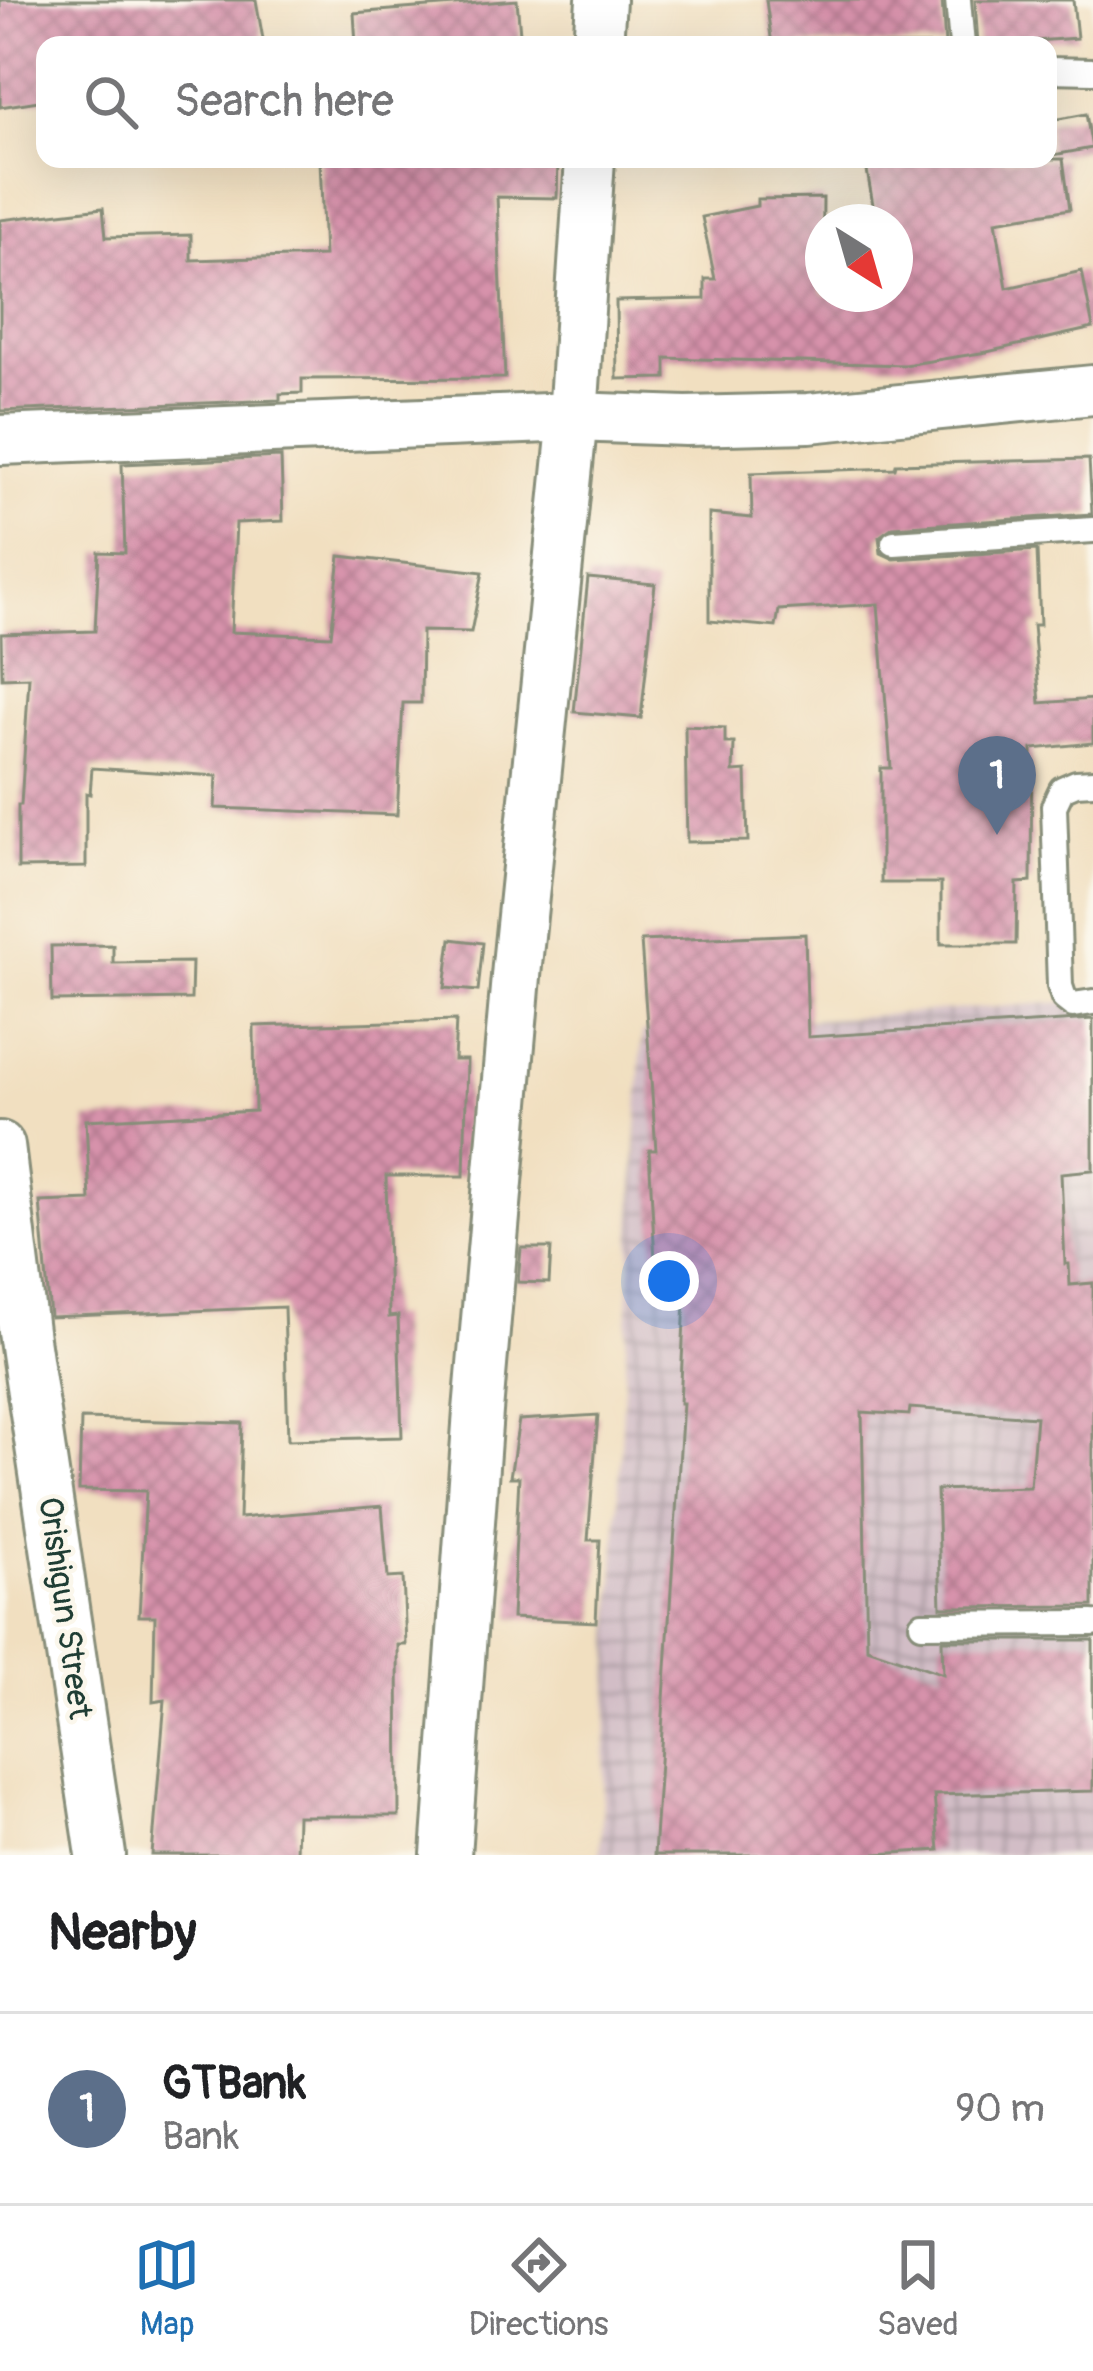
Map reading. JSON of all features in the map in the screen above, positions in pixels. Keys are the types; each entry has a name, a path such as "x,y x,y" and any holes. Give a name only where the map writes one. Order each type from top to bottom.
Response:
{"street":[{"path":"599,36 601,0"},
{"path":"446,1855 478,1411 514,988 573,417 589,168"},
{"path":"0,440 573,417 808,418 1093,390"},
{"name":"Orishigun Street","path":"0,1147 101,1855"}],"lane":[{"path":"958,0 961,36"},
{"path":"1057,70 1093,71"},
{"path":"895,543 1093,530"},
{"path":"1093,782 1062,789 1054,806 1060,986 1064,998 1073,1004 1093,1002"},
{"path":"922,1624 1093,1623"}],"shaded area":[{"path":"1093,1000 1093,1855 600,1855 642,1032"}],"building":[{"path":"0,0 256,0 262,36 36,36 36,101 0,107"},
{"path":"517,0 520,36 355,36 354,13"},
{"path":"766,0 942,0 944,36 771,36"},
{"path":"975,0 1073,0 1077,38 977,36"},
{"path":"1086,114 1092,148 1057,154 1057,119"},
{"path":"1057,159 1063,159 1070,209 996,221 1007,288 1082,271 1093,328 905,365 666,358 666,378 617,379 616,301 705,299 705,279 715,279 702,217 757,206 757,199 823,198 823,204 805,204 805,312 913,312 913,204 873,204 867,168 1057,168"},
{"path":"320,168 558,168 557,198 497,197 505,378 302,379 302,393 280,394 280,400 0,411 0,220 103,208 106,237 191,235 191,260 324,256"},
{"path":"281,457 283,521 236,523 231,632 331,636 340,556 483,572 471,632 422,631 421,703 403,703 397,815 215,808 217,776 92,768 90,794 86,793 86,867 18,868 18,805 29,677 2,678 1,634 95,631 99,552 125,553 122,464"},
{"path":"1089,459 1092,514 893,527 879,537 881,553 894,559 1037,550 1040,625 1033,625 1040,703 1093,699 1093,743 1032,749 1031,882 1017,883 1016,944 941,944 941,883 881,883 881,768 891,768 878,604 779,610 776,627 709,621 709,514 752,518 751,473"},
{"path":"588,578 655,584 641,718 574,712"},
{"path":"685,726 725,728 725,743 734,743 733,772 746,771 748,841 687,842"},
{"path":"805,934 808,1037 1093,1019 1093,1170 1061,1173 1070,1285 1093,1283 1093,1606 941,1607 937,1490 1030,1487 1036,1417 910,1408 909,1415 862,1412 867,1648 943,1674 942,1640 1093,1640 1093,1791 934,1795 939,1850 861,1855 654,1855 683,1403 687,1258 655,1260 649,1150 656,1150 641,941"},
{"path":"451,939 483,943 478,991 445,988"},
{"path":"113,945 113,963 192,962 191,999 52,1001 51,946"},
{"path":"456,1020 454,1060 467,1060 464,1176 386,1176 389,1317 398,1316 402,1437 288,1440 284,1307 50,1317 40,1202 90,1200 86,1120 255,1111 254,1026"},
{"path":"521,1248 551,1248 549,1283 518,1282"},
{"path":"598,1415 588,1540 600,1540 596,1622 512,1618 519,1477 510,1477 519,1420"},
{"path":"81,1419 242,1423 239,1518 382,1506 388,1578 403,1577 406,1645 398,1645 399,1816 297,1816 296,1855 152,1855 165,1700 153,1702 155,1616 139,1616 146,1491 79,1490"}],"place":[{"name":"GTBank","path":"997,835"}]}
